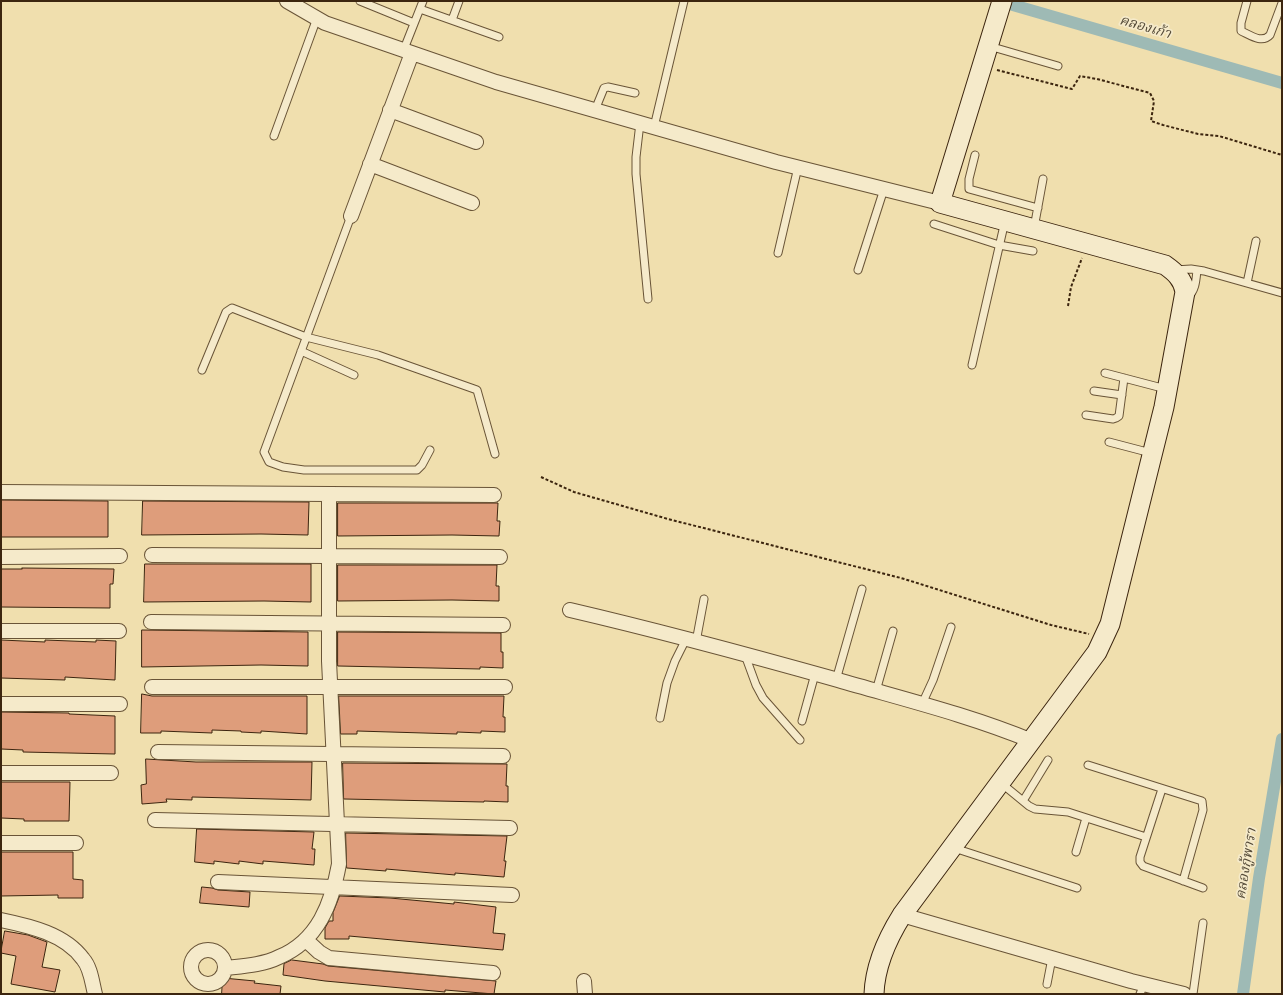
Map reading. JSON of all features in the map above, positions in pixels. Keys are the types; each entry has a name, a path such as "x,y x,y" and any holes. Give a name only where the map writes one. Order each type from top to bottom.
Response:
{"street":[{"path":"289,1 325,23 496,82 798,167 940,202 1165,265 1172,270 1184,284 1185,292 1168,390 1110,624 1097,652 902,915 890,934 881,954 874,983 874,994"},
{"path":"940,202 1002,1"},
{"path":"351,216 390,110 408,51"},
{"path":"390,110 476,142"},
{"path":"370,164 472,203"},
{"path":"1,492 494,495"},
{"path":"225,968 279,958 306,940 313,932 327,908 334,887 339,864 330,687 329,494"},
{"path":"152,555 500,558"},
{"path":"1,556 120,556"},
{"path":"570,610 644,627 922,704 976,720 1032,741"},
{"path":"151,622 503,625"},
{"path":"1,631 119,631"},
{"path":"152,687 505,687"},
{"path":"1,704 120,704"},
{"path":"158,752 503,756"},
{"path":"1,773 111,773"},
{"path":"155,820 510,828"},
{"path":"1,843 76,843"},
{"path":"218,882 512,895"},
{"path":"902,915 1052,958 1142,989 1184,994"},
{"path":"1,920 21,924 50,934 69,945 84,959 95,994"},
{"path":"306,940 319,952 330,958 493,973"},
{"path":"206,949 217,952 222,956 225,968 224,974 210,989 199,982 191,974 190,963 196,954 206,949"}],"lane":[{"path":"360,1 414,23"},
{"path":"408,51 414,23 423,1"},
{"path":"452,20 459,1"},
{"path":"654,127 684,1"},
{"path":"1247,1 1240,23 1241,31 1261,39 1267,38 1270,35 1282,3"},
{"path":"420,9 499,37"},
{"path":"274,136 317,18"},
{"path":"991,38 1058,66"},
{"path":"595,110 604,88 608,87 635,93"},
{"path":"640,123 636,157 636,174 648,299"},
{"path":"975,154 969,179 969,189 1038,208"},
{"path":"778,253 798,167"},
{"path":"1034,229 1043,179"},
{"path":"858,270 884,189"},
{"path":"351,216 264,452 269,462 283,467 304,470 418,470 430,450"},
{"path":"972,365 1005,221"},
{"path":"934,224 999,245 1033,251"},
{"path":"1247,283 1256,241"},
{"path":"1172,270 1197,270 1282,293"},
{"path":"1183,301 1192,294 1197,270"},
{"path":"202,370 226,312 232,308 306,337 378,355 477,390 495,454"},
{"path":"301,351 354,376"},
{"path":"1105,373 1168,390"},
{"path":"1086,415 1113,419 1116,418 1118,416 1122,396 1124,378"},
{"path":"1094,391 1122,396"},
{"path":"1108,442 1153,454"},
{"path":"836,680 862,589"},
{"path":"660,718 668,678 691,641 704,599"},
{"path":"922,704 933,680 951,627"},
{"path":"876,691 894,631"},
{"path":"745,655 756,685 763,698 800,740"},
{"path":"802,721 815,674"},
{"path":"1023,801 1048,760"},
{"path":"1088,765 1202,801 1203,805 1184,881"},
{"path":"1000,783 1036,809 1058,810 1146,837"},
{"path":"1162,789 1146,837 1140,862 1144,866 1203,888"},
{"path":"1076,852 1086,818"},
{"path":"952,848 1077,888"},
{"path":"1193,994 1203,922"},
{"path":"1047,984 1052,958"}],"path":[{"path":"982,66 1072,89 1080,76 1150,93 1154,101 1151,121 1163,126 1198,134 1219,136 1282,155"},
{"path":"1068,306 1071,287 1087,244"},
{"path":"541,477 574,492 668,519 901,578 1051,625 1104,637"}],"building":[{"path":"1,500 108,501 108,537 1,537"},
{"path":"143,501 309,502 308,535 142,535"},
{"path":"338,503 498,503 497,521 500,521 499,536 338,536"},
{"path":"145,564 311,564 311,602 144,602"},
{"path":"338,565 497,565 496,586 499,586 499,601 338,601"},
{"path":"1,569 114,569 113,584 110,584 110,608 1,607"},
{"path":"142,630 308,632 308,666 261,665 142,667"},
{"path":"338,632 501,633 503,668 480,667 480,669 338,666"},
{"path":"1,640 45,642 45,640 96,642 96,640 116,641 115,680 65,677 65,680 1,678"},
{"path":"142,694 152,696 307,696 307,734 212,730 212,733 161,731 161,733 141,733"},
{"path":"339,696 504,696 503,717 505,717 505,732 457,732 457,734 357,731 357,734 341,734"},
{"path":"1,712 69,713 115,716 115,754 23,752 23,750 1,749"},
{"path":"146,759 196,762 312,762 311,800 192,797 192,800 166,799 167,802 142,804 141,785 146,784"},
{"path":"343,763 507,764 506,786 508,786 508,802 344,799"},
{"path":"1,782 70,782 69,821 24,821 24,819 1,818"},
{"path":"197,829 314,832 312,849 315,849 314,865 263,861 263,864 239,861 239,864 214,861 214,864 195,862"},
{"path":"346,833 507,836 504,877 455,873 455,875 386,869 386,871 347,868"},
{"path":"1,852 73,852 73,879 83,880 83,898 58,898 58,895 1,896"},
{"path":"202,887 218,890 250,892 249,907 200,903"},
{"path":"340,896 390,898 454,904 454,902 496,907 493,933 505,934 503,950 349,936 349,939 325,939 325,928 329,921 333,921 333,913"},
{"path":"5,931 28,935 47,942 42,967 60,970 55,992 11,984 16,956 1,953"},
{"path":"292,960 328,966 496,981 494,994 445,990 445,992 325,981 283,975 284,964"},
{"path":"223,978 255,981 254,983 281,986 280,994 222,994"}],"waterway":[{"name":"คลองเก้า","path":"999,1 1282,83"},
{"name":"คลองกู้พารา","path":"1243,994 1259,878 1282,739"}]}
